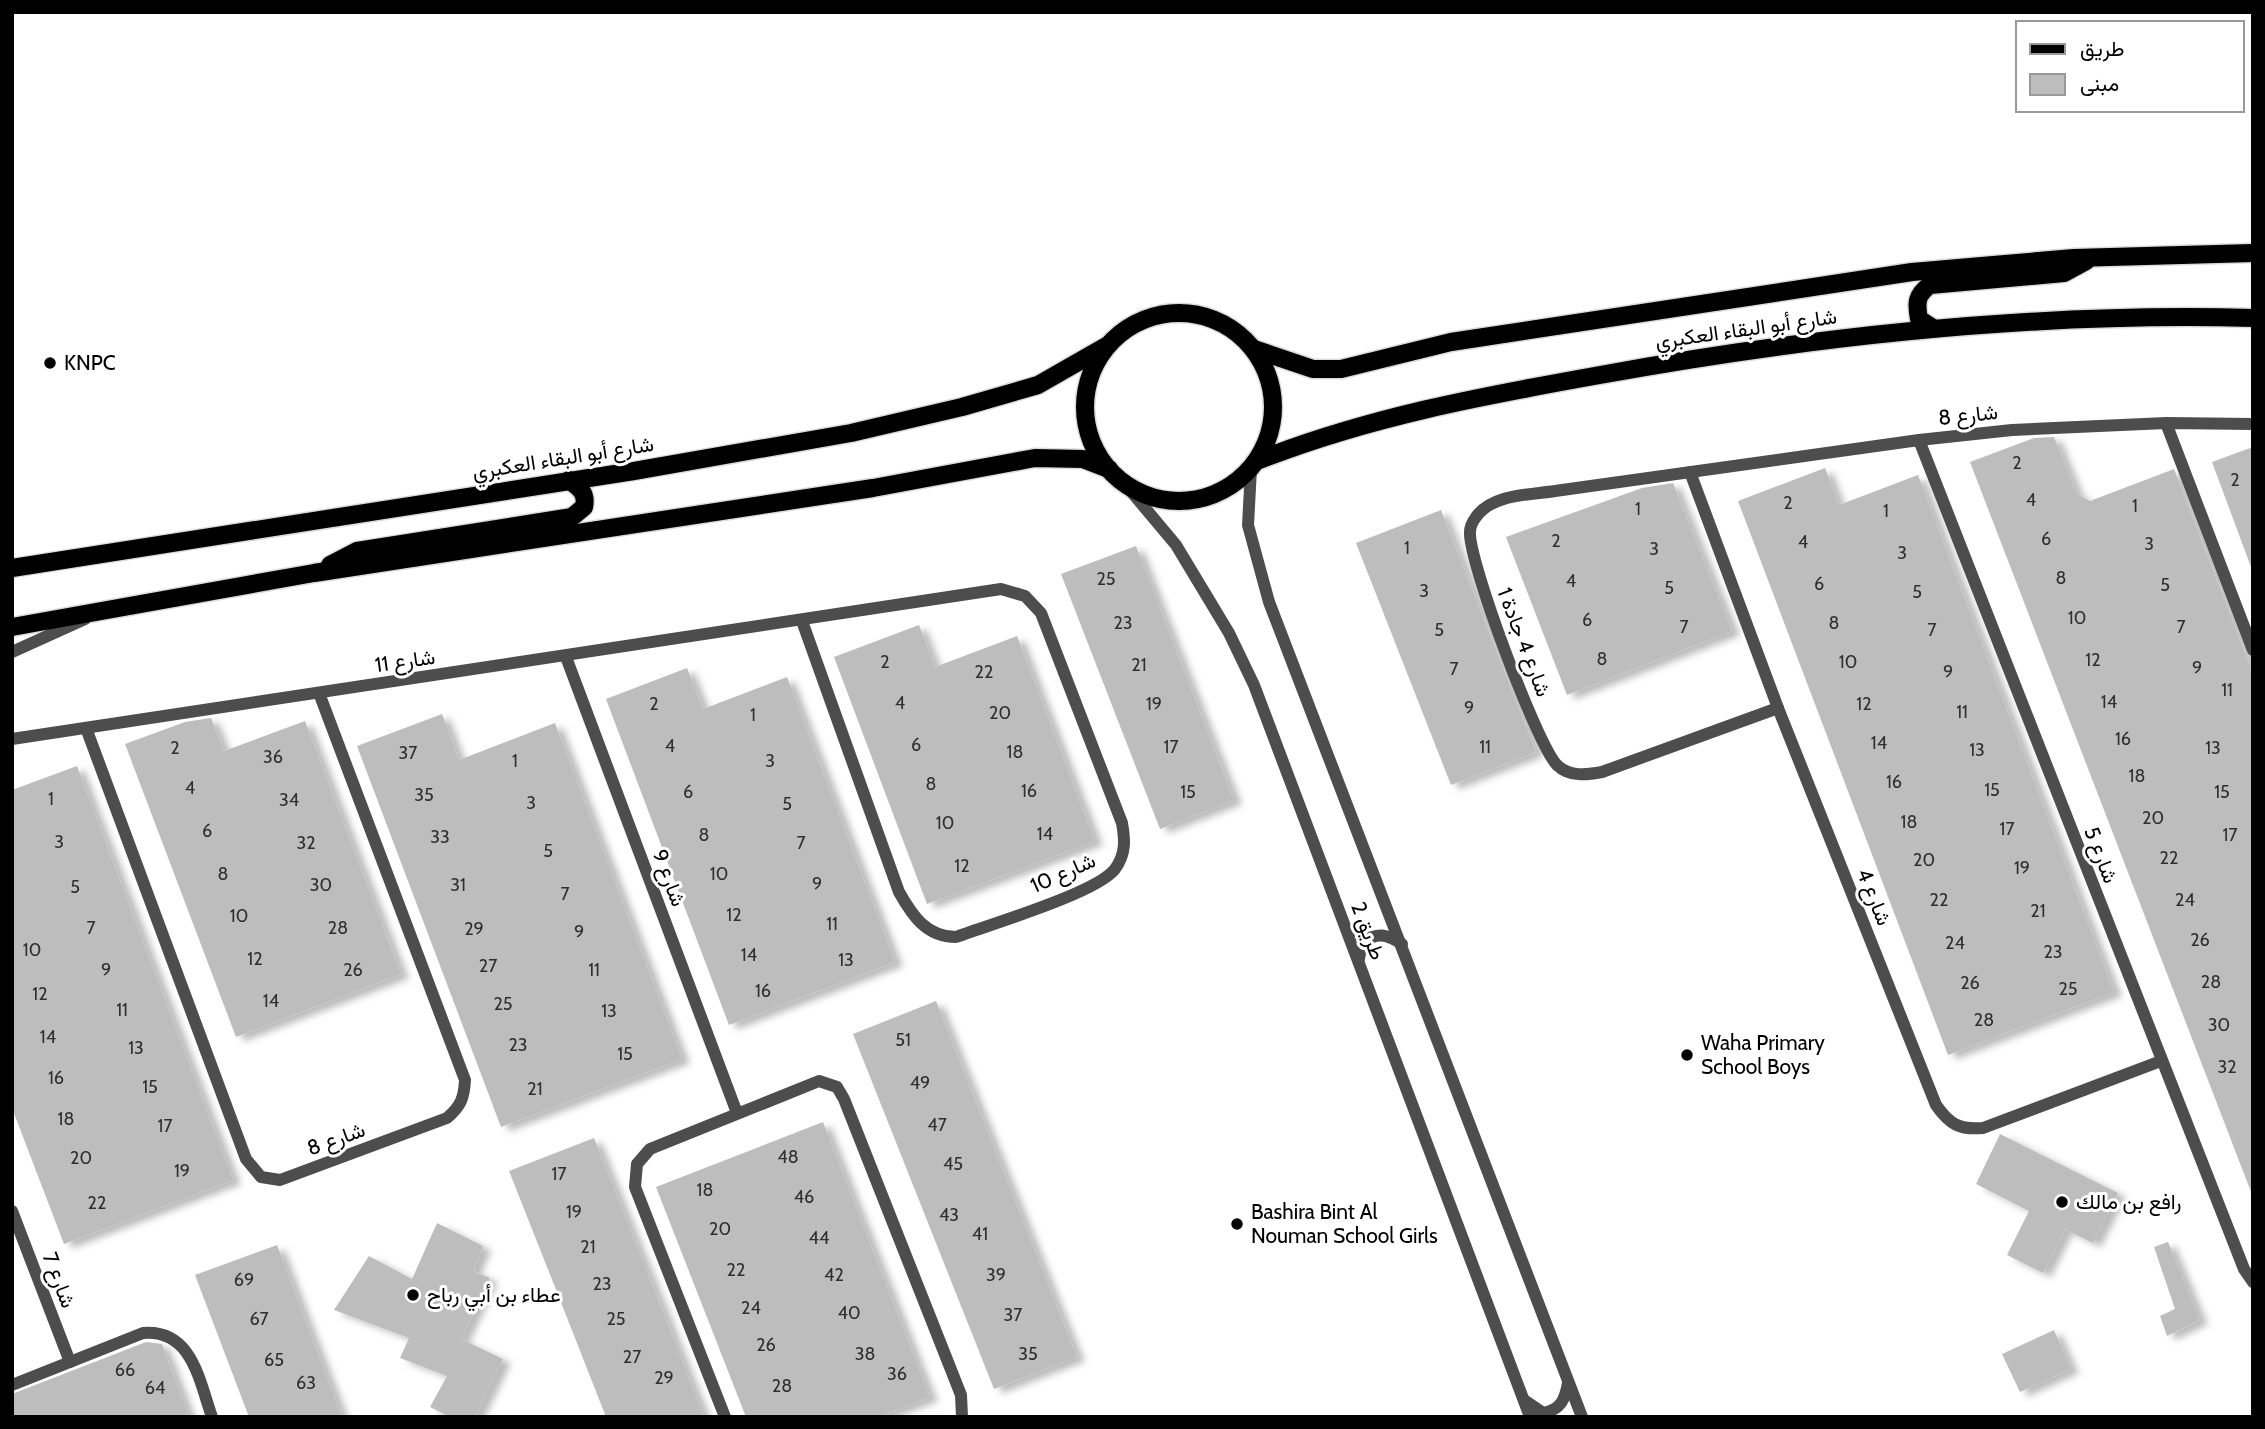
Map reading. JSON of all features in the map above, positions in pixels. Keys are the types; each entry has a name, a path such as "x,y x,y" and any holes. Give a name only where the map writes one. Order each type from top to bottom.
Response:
{"main road":[{"name":"شارع أبو البقاء العكبري","path":"1254,349 1313,369 1341,369 1451,342 1912,272 2092,257 2253,253"},
{"path":"1933,328 1919,319 1916,304 1921,292 1930,285 2064,273 2092,257"},
{"path":"1174,312 1199,314 1223,323 1254,349 1268,376 1274,405 1269,434 1254,465 1229,487 1203,498 1176,501 1148,496 1124,482 1109,469 1094,446 1086,421 1090,381 1108,345 1127,328 1149,317 1174,312"},
{"name":"شارع أبو البقاء العكبري","path":"1254,465 1341,430 1453,402 1683,360 1933,328 2078,319 2253,318"},
{"name":"شارع أبو البقاء العكبري","path":"12,568 569,480 851,432 962,407 1038,385 1108,345"},
{"path":"12,627 314,573 873,488 1035,458 1083,459 1109,469"},
{"path":"314,573 357,551 572,517 584,507 586,499 582,489 569,480"}],"street":[{"name":"شارع 8","path":"1690,472 1919,440 2012,430 2166,423 2253,424"},
{"path":"2166,423 2253,650"},
{"name":"شارع 5","path":"1919,440 2161,1061 2244,1269 2253,1282"},
{"name":"طريق 2","path":"1254,465 1248,525 1269,602 1583,1417"},
{"name":"شارع 4","path":"1690,472 1778,708 1936,1105 1946,1119 1966,1130 1983,1128 2161,1061"},
{"name":"شارع 4 جادة 1","path":"1690,472 1543,493 1497,501 1486,506 1476,516 1470,532 1482,590 1543,742 1562,770 1584,775 1602,772 1778,708"},
{"name":"طريق 2","path":"1124,482 1176,545 1234,643 1254,685 1530,1417"},
{"name":"شارع 10","path":"1002,589 1025,596 1041,613 1122,823 1125,846 1116,868 1094,885 956,937 936,934 923,926 899,892 802,621 1002,589"},
{"path":"12,652 103,612"},
{"name":"شارع 11","path":"12,739 802,621"},
{"name":"شارع 9","path":"566,657 737,1113"},
{"name":"شارع 8","path":"86,728 246,1159 261,1177 281,1180 447,1118 461,1105 464,1096 465,1080 319,693"},
{"path":"1359,961 1362,942 1370,937 1385,935 1403,944"},
{"path":"725,1417 635,1187 634,1174 641,1155 650,1149 819,1081 836,1087 844,1098 961,1395 962,1417"},
{"name":"شارع 7","path":"12,1211 70,1362"},
{"path":"12,1385 143,1333 167,1334 189,1355 212,1417"},
{"path":"1524,1400 1544,1413 1553,1412 1565,1399 1568,1383"}],"building":[{"path":"2054,437 2077,494 2090,501 2174,469 2253,674 2253,1197 1970,462 2034,438"},
{"path":"2253,447 2253,566 2251,567 2212,462"},
{"path":"1825,468 1839,505 1918,475 2114,992 1948,1055 1738,501"},
{"path":"1673,483 1732,631 1567,695 1506,537 1642,488"},
{"path":"1441,510 1536,752 1451,785 1356,543"},
{"path":"1136,546 1234,800 1160,829 1061,574"},
{"path":"919,625 935,667 1017,636 1095,841 927,904 834,657"},
{"path":"687,668 703,709 787,677 895,962 729,1025 606,699"},
{"path":"442,714 459,760 555,723 682,1059 501,1127 357,746"},
{"path":"211,718 224,751 305,721 401,974 236,1037 125,744 185,722"},
{"path":"77,766 233,1180 64,1244 12,1108 12,790"},
{"path":"936,1001 1077,1357 994,1389 853,1034"},
{"path":"823,1122 930,1397 878,1417 746,1417 656,1187"},
{"name":"رافع بن مالك","path":"2000,1134 2118,1193 2093,1243 2065,1229 2043,1273 2007,1255 2029,1211 1976,1184"},
{"path":"594,1138 704,1417 606,1417 509,1171"},
{"name":"عطاء بن أبي رباح","path":"437,1223 483,1246 473,1271 490,1278 461,1339 503,1359 475,1417 450,1417 430,1407 447,1376 400,1358 409,1338 334,1310 369,1256 412,1279"},
{"path":"2168,1242 2200,1320 2167,1336 2160,1316 2175,1309 2154,1247"},
{"path":"277,1245 342,1417 249,1417 195,1275"},
{"path":"2054,1330 2071,1369 2020,1392 2002,1354"},
{"path":"146,1342 162,1344 189,1417 12,1417 12,1394"}],"place":[{"name":"KNPC","path":"50,363"},
{"name":"Waha Primary School Boys","path":"1687,1055"},
{"name":"رافع بن مالك","path":"2062,1202"},
{"name":"Bashira Bint Al Nouman School Girls","path":"1237,1224"},
{"name":"عطاء بن أبي رباح","path":"413,1295"}]}
